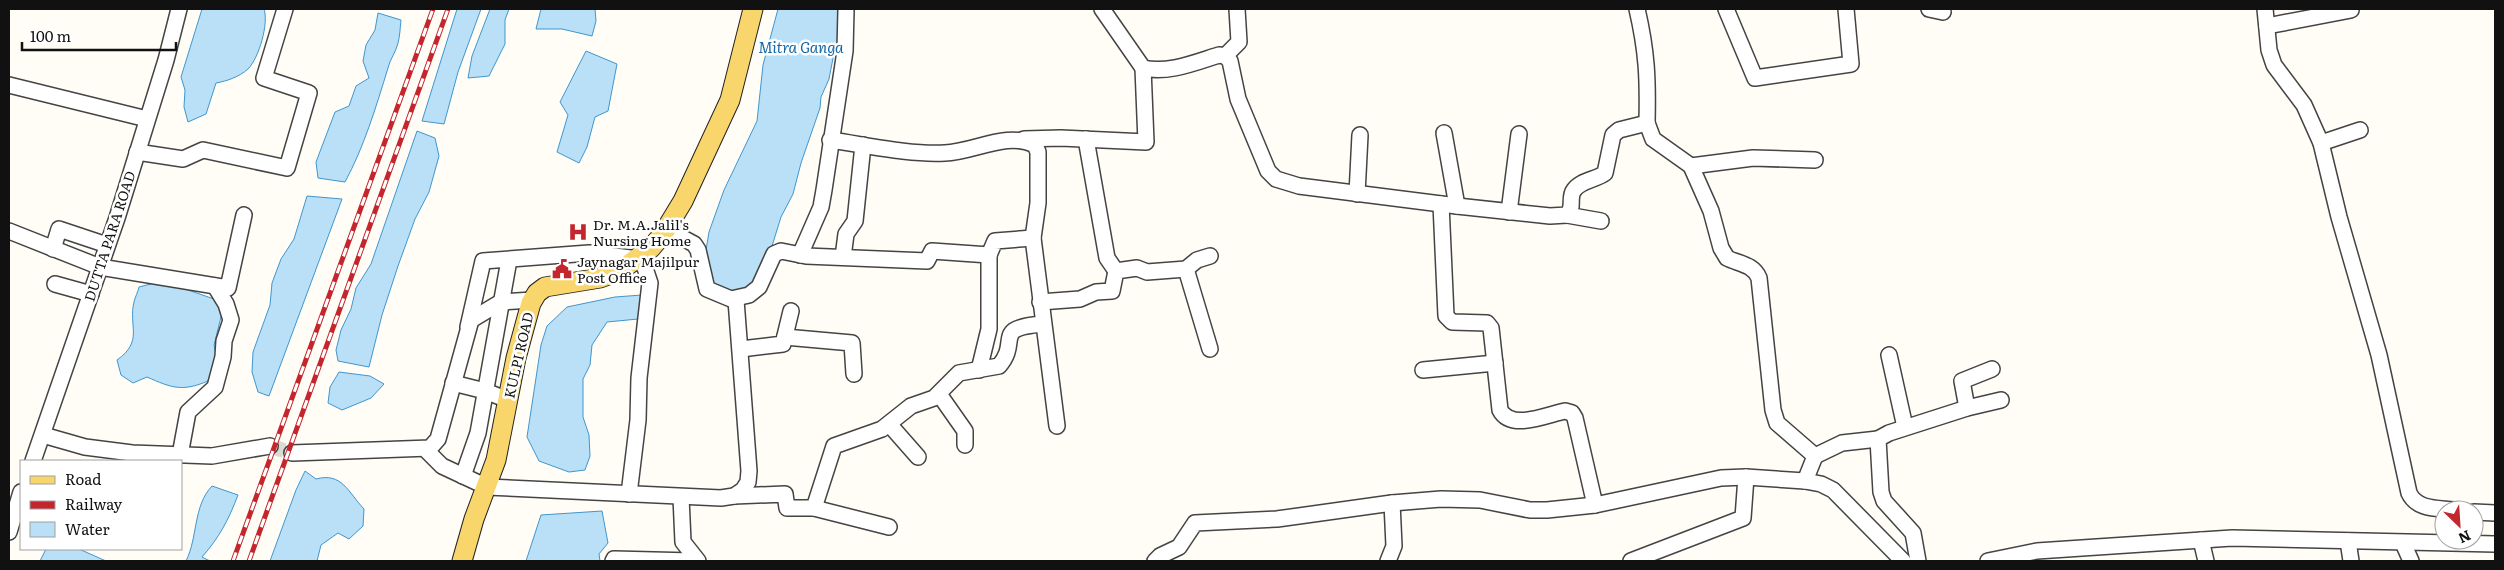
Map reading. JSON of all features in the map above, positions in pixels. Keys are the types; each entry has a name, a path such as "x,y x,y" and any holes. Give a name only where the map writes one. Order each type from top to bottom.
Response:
{"main road":[{"name":"KULPI ROAD","path":"462,561 474,519 496,460 526,317 536,293 545,287 600,278 621,270 651,248 666,229 683,201 730,100 753,9"}],"street":[{"name":"DUTTA PARA ROAD","path":"33,460 100,267 137,152 179,9"},
{"path":"137,152 183,159 203,150 288,168 309,93 264,78 285,9"},
{"path":"800,255 821,207 845,51 846,9"},
{"path":"830,140 945,153 1017,139 1086,139 1146,142 1144,68 1102,9"},
{"path":"1225,56 1239,42 1237,9"},
{"path":"1637,9 1645,41 1648,72 1647,123 1653,139 1691,166 1711,211 1722,248 1727,258 1749,266 1756,271 1759,278 1773,410 1778,423 1815,456"},
{"path":"1726,9 1755,78 1851,64 1849,9"},
{"path":"2265,9 2269,50 2274,65 2304,105 2321,143 2338,217 2378,355 2409,493 2418,505 2434,507"},
{"path":"2267,26 2351,10"},
{"path":"1144,68 1160,70 1186,65 1219,55 1225,56 1230,61 1238,99 1268,172 1276,179 1287,183 1356,194 1509,212 1550,216 1567,215 1601,221"},
{"path":"9,85 147,119"},
{"path":"1567,215 1572,208 1571,195 1575,187 1605,173 1613,135 1619,130 1647,123"},
{"path":"2321,143 2360,130"},
{"path":"1444,133 1457,206"},
{"path":"1509,212 1519,134"},
{"path":"1356,194 1360,135"},
{"path":"1017,139 1035,145 1038,152 1038,203 1033,238 1057,426"},
{"path":"1040,302 1080,299 1096,292 1112,290 1116,271 1107,258 1086,139"},
{"path":"842,257 846,234 855,221 863,145"},
{"path":"1691,166 1753,158 1815,160"},
{"path":"1441,204 1446,316 1452,322 1487,322 1492,336 1500,410 1504,417 1514,421 1565,411 1572,413 1575,418 1595,504"},
{"path":"10,235 54,249 100,267 228,288 244,215"},
{"path":"54,249 59,229 107,245"},
{"path":"666,229 694,244 698,250 707,289 736,300 749,295 759,287 776,252 781,251 800,255 927,260 932,251 989,255"},
{"path":"979,370 988,328 989,255 994,241 1033,238"},
{"path":"292,454 317,451 425,449 435,444 438,439 468,327 483,262 589,253 638,259 645,268 650,284 639,378 638,420 629,494"},
{"path":"1116,271 1137,268 1146,272 1186,268 1197,260 1210,256"},
{"path":"463,476 478,433 509,260"},
{"path":"1186,268 1210,349"},
{"path":"55,284 91,294"},
{"path":"180,455 188,412 214,387 223,357 224,340 231,320 226,304 215,286"},
{"path":"468,327 471,320 502,302 533,300"},
{"path":"734,496 743,490 748,482 749,471 736,300"},
{"path":"741,349 783,344 791,311"},
{"path":"814,508 834,446 875,433 911,406 929,400 939,394 959,373 999,366 1011,333 1015,329 1022,326 1043,324"},
{"path":"784,337 852,343 854,374"},
{"path":"1889,354 1905,427"},
{"path":"1423,370 1495,362"},
{"path":"1967,408 1962,381 1992,370"},
{"path":"453,383 486,391 508,400"},
{"path":"939,394 965,431 965,445"},
{"path":"1805,482 1815,456 1842,443 1878,439 1905,427 1967,408 2001,400"},
{"path":"889,424 918,457"},
{"path":"42,435 108,450 180,455 212,456 270,446"},
{"path":"1878,439 1881,492 1884,501 1913,533 1918,561"},
{"path":"425,449 442,466 487,487 721,498 785,494 787,508 814,508 889,527"},
{"path":"1631,561 1743,518 1746,477"},
{"path":"1155,561 1160,556 1179,548 1195,522 1277,519 1392,502 1459,499 1480,500 1530,510 1595,504 1721,478 1746,477 1821,484 1833,490 1903,561"},
{"path":"9,532 20,494"},
{"path":"681,497 683,542 698,561"},
{"path":"1388,561 1394,546 1392,502"},
{"path":"1988,561 2036,551 2232,538 2495,544"},
{"path":"2201,540 2206,561"},
{"path":"2348,541 2351,561"},
{"path":"2403,543 2411,561"},
{"path":"613,561 614,559 693,561"}],"water":[{"path":"202,9 264,9 265,23 262,40 252,64 237,76 216,83 206,114 188,122 184,107 185,90 181,77"},
{"path":"457,9 481,9 458,72 444,124 422,121"},
{"path":"490,9 509,9 505,20 505,44 489,76 468,78 472,56"},
{"path":"541,9 595,9 596,21 592,36 562,29 536,29"},
{"name":"Mitra Ganga","path":"778,9 841,9 844,29 835,48 829,79 821,97 820,108 801,163 793,194 781,217 764,272 747,291 731,295 712,286 704,262 709,232 724,190 757,121 763,65"},
{"path":"378,13 401,20 397,46 369,126 345,182 318,178 316,162 335,112 349,106 356,86 369,78 363,61 366,45 375,30"},
{"path":"586,51 617,64 608,111 595,117 587,147 579,163 557,152 568,115 560,102"},
{"path":"417,131 435,138 439,156 429,192 415,219 398,266 382,315 369,367 338,361 336,350 341,330 351,309 356,288 371,264"},
{"path":"307,196 342,199 269,396 258,392 252,372 253,352 270,305 272,283 281,259 294,239"},
{"path":"162,281 214,299 222,313 214,345 217,359 208,381 191,387 177,387 163,384 147,377 133,383 121,375 117,360 125,353 133,340 134,300 139,287"},
{"path":"642,295 638,319 607,322 592,345 590,365 583,379 583,417 589,435 590,456 585,470 569,472 539,461 527,437 541,345 547,326 567,307 615,297"},
{"path":"339,372 370,376 384,384 371,398 342,410 328,403 330,387"},
{"path":"305,471 316,479 332,478 344,485 364,509 363,526 349,539 338,533 321,545 317,561 270,561 296,490"},
{"path":"212,486 238,495 223,528 214,543 202,557 210,561 186,561 202,503"},
{"path":"602,511 608,543 599,554 600,561 526,561 541,515"},
{"path":"46,550 81,550 106,561 40,561"}],"tunnel":[{"path":"270,446 292,453"}],"railway":[{"path":"233,561 433,9"},
{"path":"249,561 448,9"}],"place":[{"name":"Dr. M.A.Jalil's Nursing Home","path":"578,232"},
{"name":"Jaynagar Majilpur Post Office","path":"562,269"}]}
